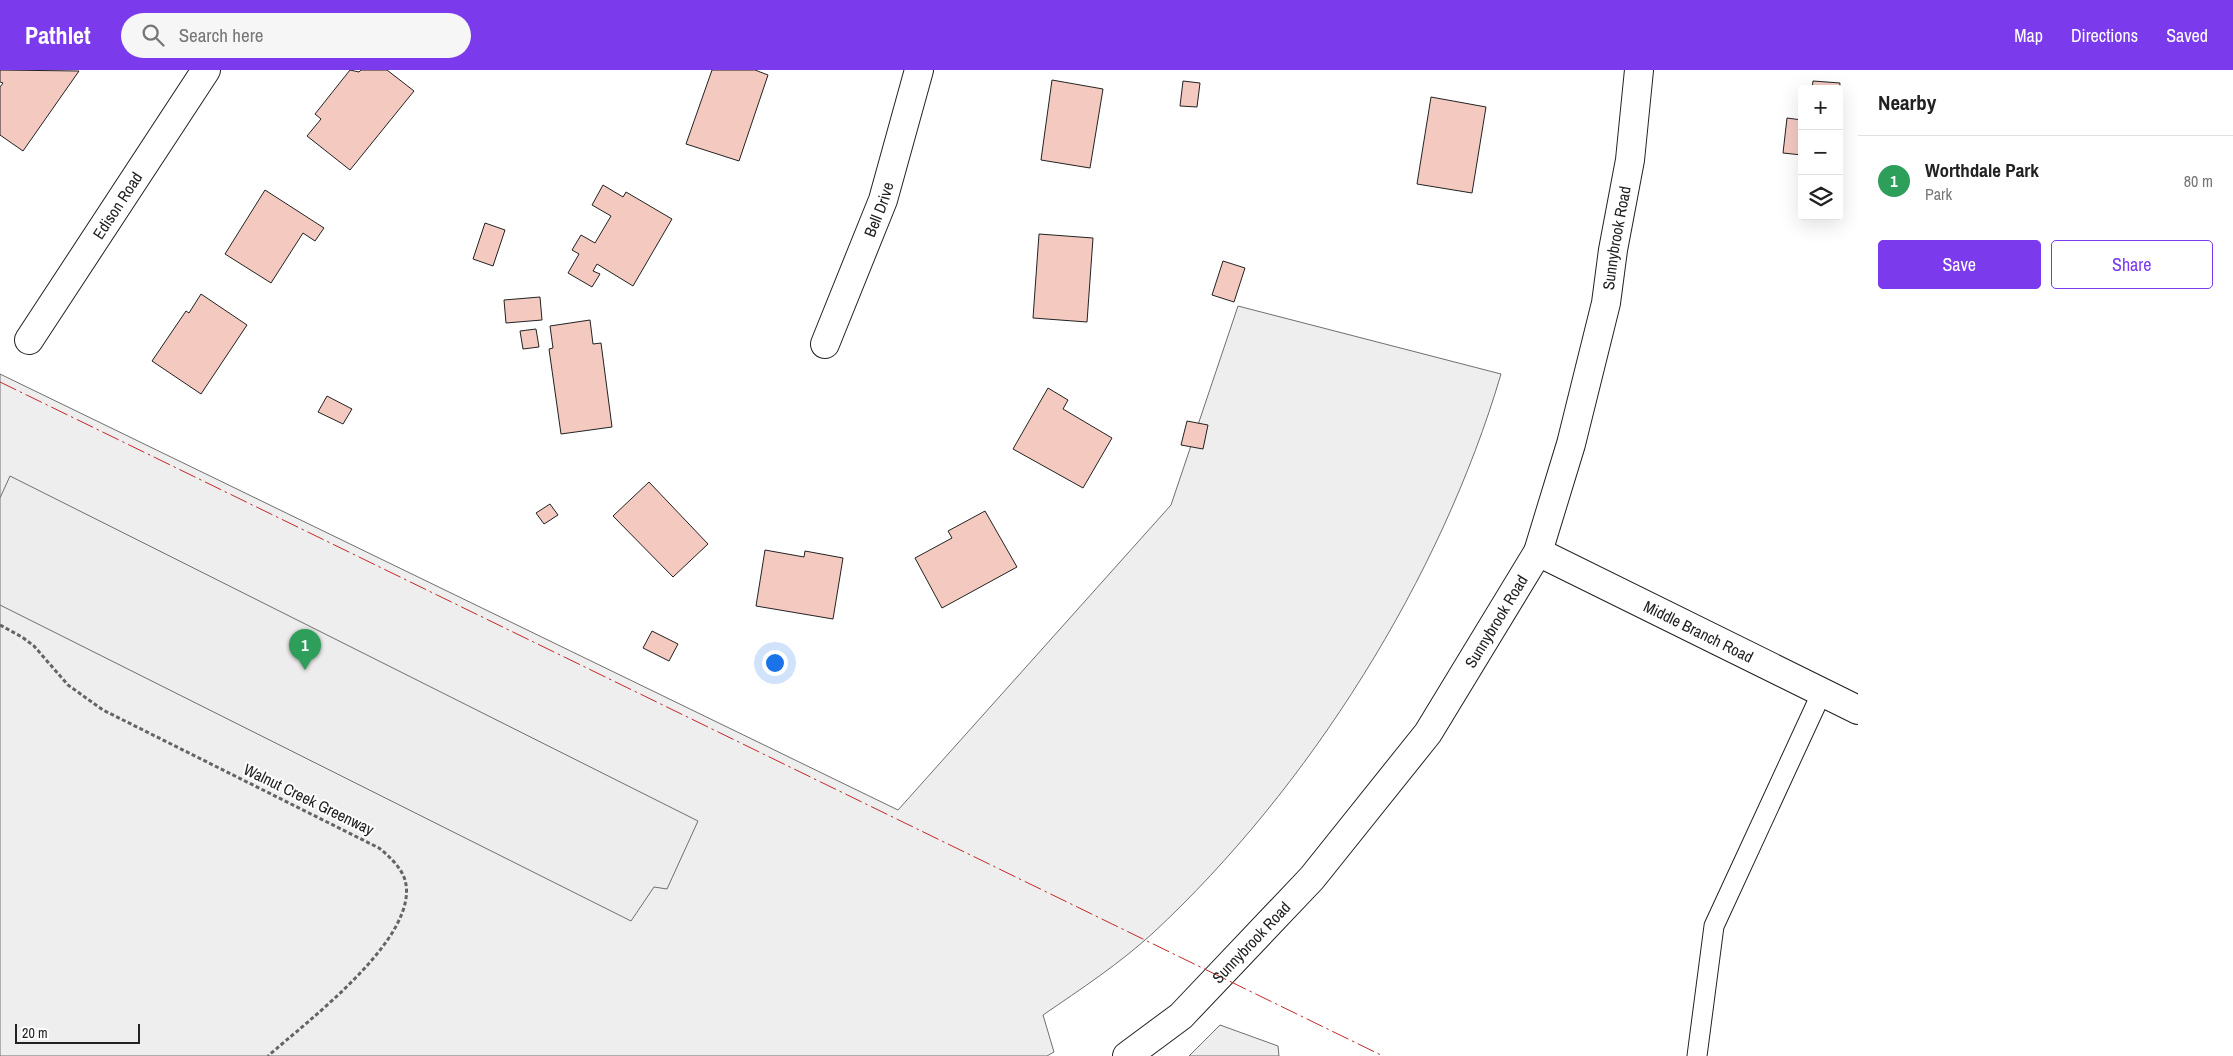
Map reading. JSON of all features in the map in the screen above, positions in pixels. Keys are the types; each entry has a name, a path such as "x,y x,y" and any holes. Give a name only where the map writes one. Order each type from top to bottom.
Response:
{"main road":[{"name":"Edison Road","path":"30,340 206,70"},
{"name":"Bell Drive","path":"825,344 883,200 919,70"},
{"name":"Sunnybrook Road","path":"1127,1056 1181,1016 1312,878 1428,733 1538,552 1571,444 1606,303 1613,250 1630,160 1639,70"},
{"name":"Middle Branch Road","path":"1538,552 1858,710"}],"lane":[{"path":"1697,1056 1714,926 1822,692"}],"path":[{"name":"Walnut Creek Greenway","path":"0,625 34,646 68,685 103,710 379,848 401,872 405,881 405,904 387,942 346,987 268,1056"}],"shaded area":[{"path":"1238,306 1501,374 1475,451 1443,527 1406,602 1363,676 1316,746 1265,813 1210,876 1153,933 1127,955 1043,1015 1054,1052 1047,1056 0,1056 0,374 898,810 1171,505"},
{"path":"10,476 698,821 667,889 654,887 631,921 0,605 0,498"},
{"path":"1220,1025 1278,1046 1279,1056 1189,1056"}],"building":[{"path":"0,70 79,71 23,151 0,135 0,87 3,83 0,82"},
{"path":"350,70 359,72 361,70 387,70 414,91 350,170 307,136 321,119 315,114"},
{"path":"712,70 755,70 768,75 739,161 686,144"},
{"path":"1052,80 1103,89 1090,168 1041,160"},
{"path":"1183,81 1200,83 1197,107 1180,106"},
{"path":"1813,81 1840,83 1840,85 1812,85"},
{"path":"1431,97 1486,107 1472,193 1417,184"},
{"path":"1787,118 1798,119 1798,155 1783,153"},
{"path":"603,185 623,197 626,192 672,219 633,286 597,264 593,271 600,274 592,287 568,273 579,254 572,250 581,235 595,243 611,216 592,205"},
{"path":"265,190 324,228 315,241 303,233 271,283 225,254"},
{"path":"485,223 505,230 493,266 473,259"},
{"path":"1039,234 1093,238 1087,322 1033,318"},
{"path":"1223,261 1245,268 1234,302 1212,295"},
{"path":"201,294 247,325 201,394 152,361 186,311 189,313"},
{"path":"540,297 542,320 506,323 504,300"},
{"path":"590,320 593,344 601,343 612,427 561,434 549,349 553,348 550,326"},
{"path":"536,329 539,347 523,349 520,331"},
{"path":"1048,388 1068,400 1063,409 1112,438 1083,488 1013,449"},
{"path":"327,396 352,409 343,424 318,412"},
{"path":"1187,421 1208,425 1203,449 1181,445"},
{"path":"649,482 708,544 673,577 613,516"},
{"path":"550,504 558,515 544,524 536,513"},
{"path":"985,511 1017,567 942,608 915,558 952,538 948,531"},
{"path":"765,550 804,557 805,551 843,558 833,619 756,606"},
{"path":"652,631 678,644 669,661 643,648"}],"power":[{"path":"0,382 1383,1056"}],"place":[{"name":"Worthdale Park","path":"305,670"}]}
